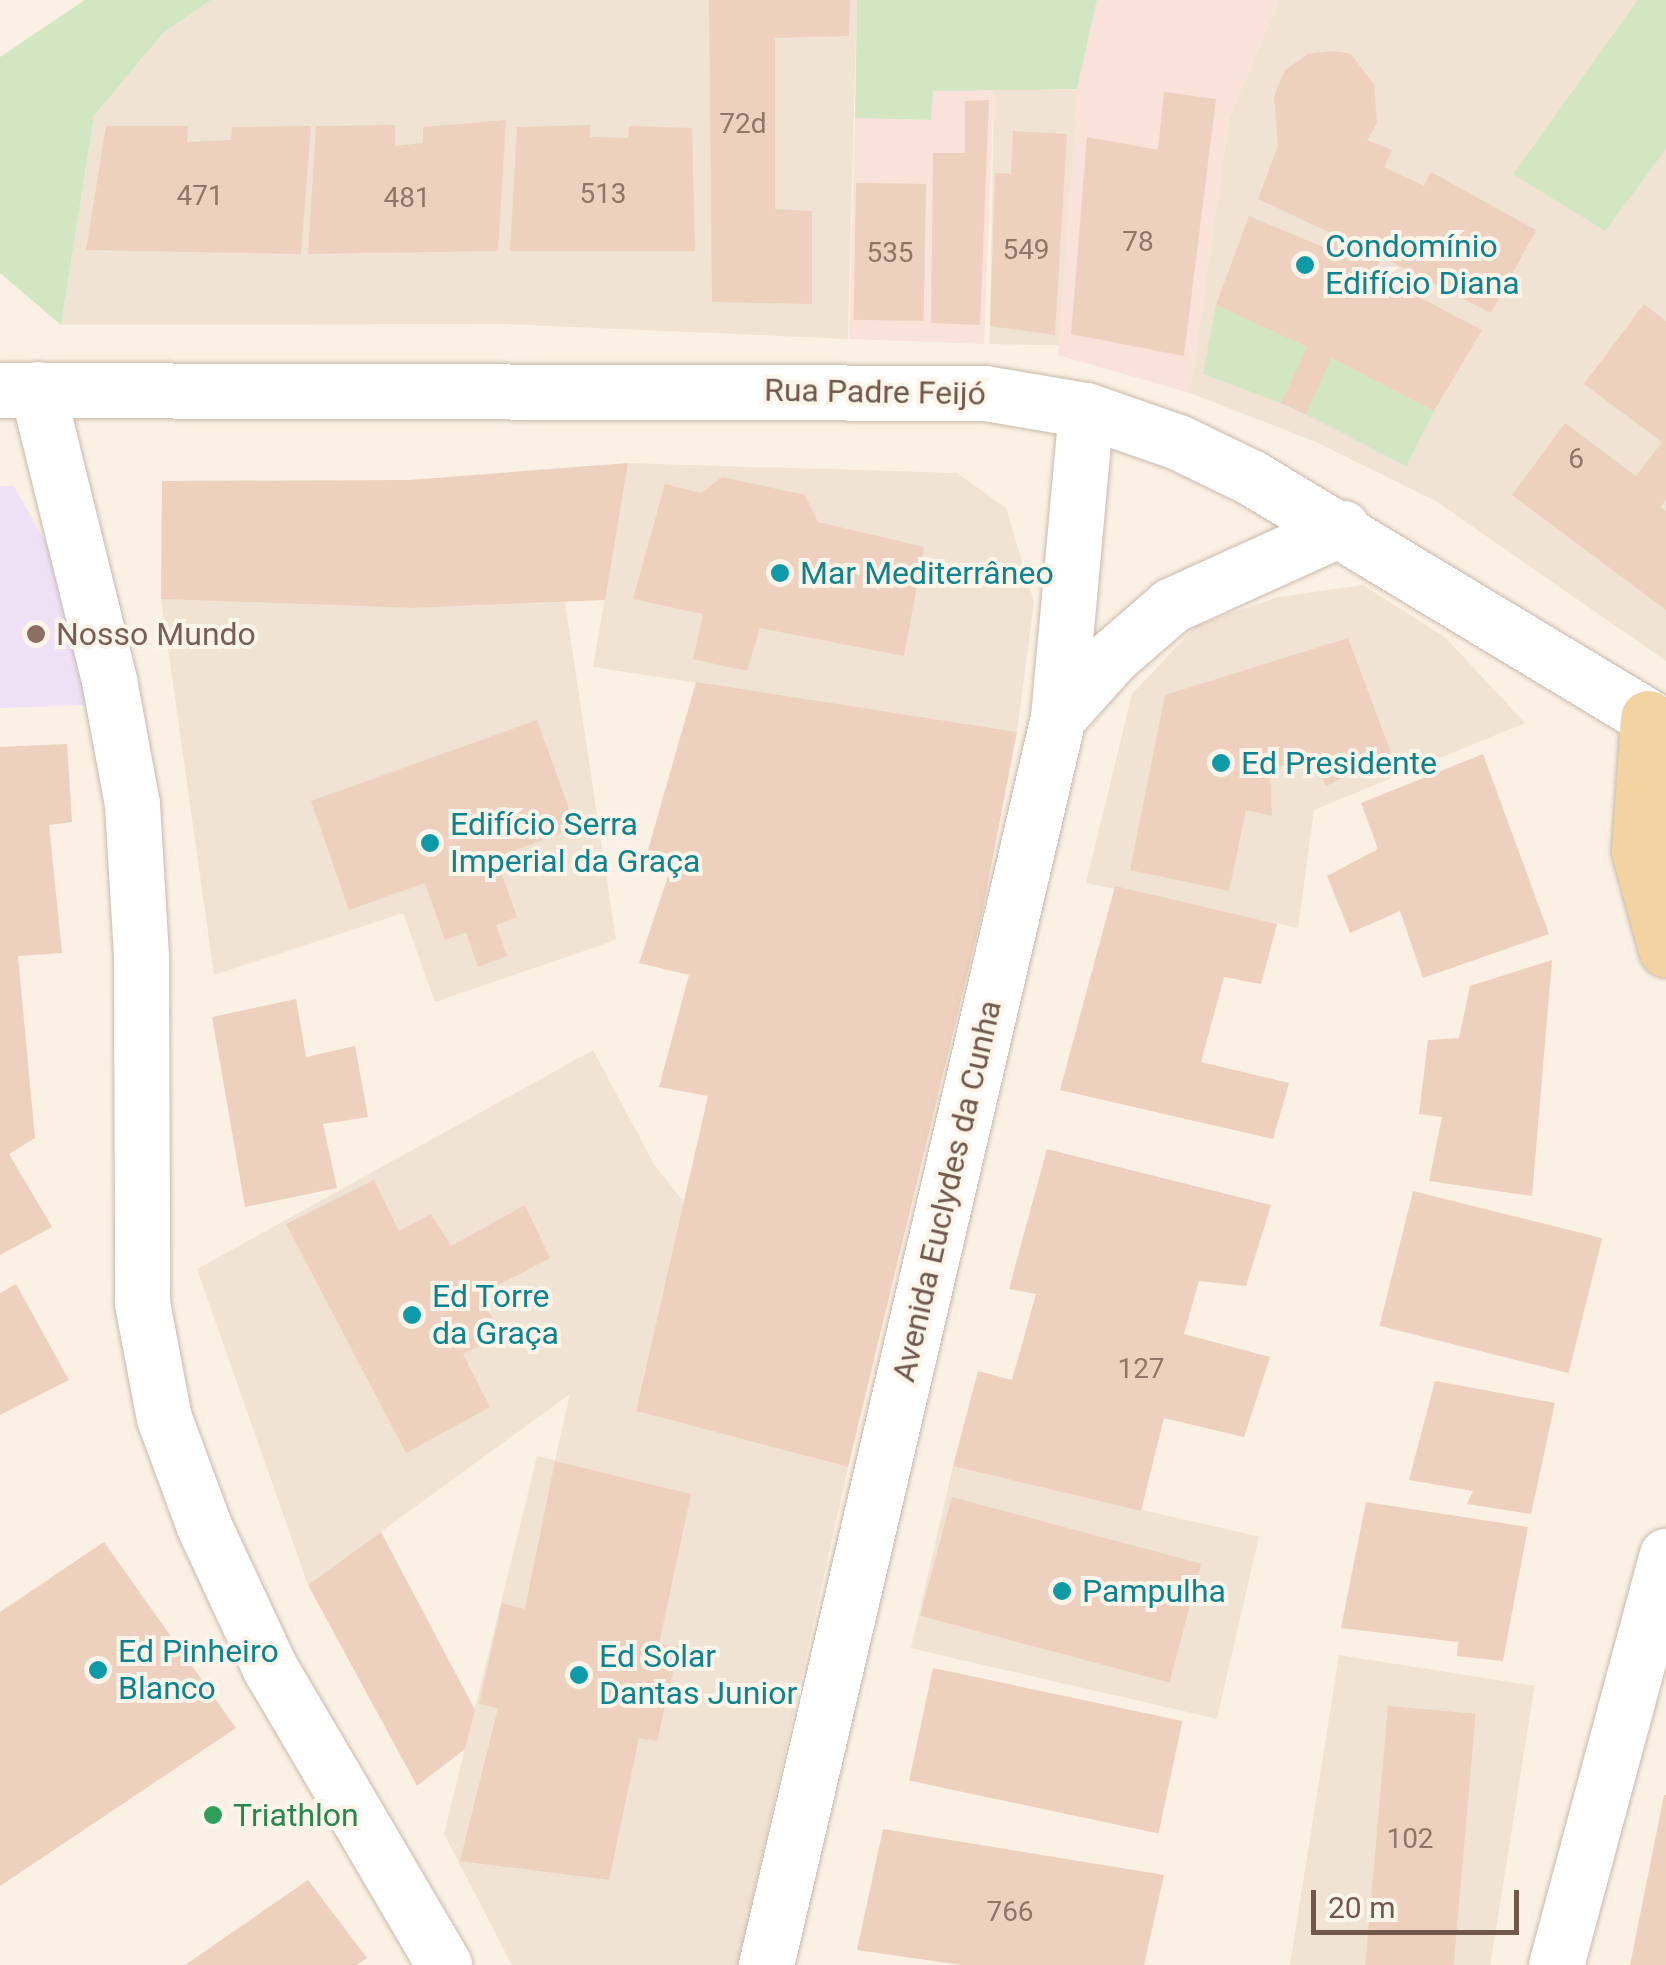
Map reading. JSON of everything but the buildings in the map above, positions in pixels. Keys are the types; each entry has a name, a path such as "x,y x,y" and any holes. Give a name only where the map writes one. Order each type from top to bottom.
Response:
{"main road":[{"name":"Rua Padre Feijó","path":"19,390 985,393 1086,410 1178,442 1342,528 1657,723"},
{"path":"19,390 109,680 132,804 141,957 142,1303 164,1418 204,1526 270,1668 444,1965"},
{"name":"Avenida Euclydes da Cunha","path":"766,1965 1058,717 1086,410"},
{"path":"1058,717 1114,655 1172,605 1342,528"},
{"path":"1657,723 1639,851 1666,949"},
{"path":"1556,1965 1666,1556"}],"shaded area":[{"path":"211,0 857,0 848,339 504,324 61,325 94,116 163,33"},
{"path":"1097,0 1279,0 1229,118 1190,393 1058,355 1077,89"},
{"path":"1279,0 1666,0 1666,661 1437,502 1316,442 1190,393 1229,118"},
{"path":"994,88 1077,89 1073,345 990,344"},
{"path":"994,88 984,344 849,339 855,118 930,120 932,91"},
{"path":"628,463 957,473 1006,508 1034,602 1017,732 593,667"},
{"name":"Nosso Mundo","path":"0,486 14,486 57,563 87,705 0,708"},
{"path":"1363,585 1446,638 1525,723 1314,810 1298,928 1086,883 1132,694 1197,625 1278,597"},
{"path":"161,599 413,608 565,602 616,940 435,1002 403,913 214,975"},
{"path":"593,1050 655,1166 684,1202 636,1411 848,1467 738,1965 512,1965 444,1834 537,1456 555,1460 570,1394 308,1585 197,1269"},
{"path":"953,1466 1259,1537 1217,1719 911,1648"},
{"path":"1339,1655 1535,1686 1490,1965 1290,1965"}],"green space":[{"path":"85,0 211,0 163,33 94,116 61,325 0,273 0,57"},
{"path":"857,0 1097,0 1077,89 933,91 931,120 855,118"},
{"path":"1638,0 1666,0 1666,149 1605,231 1513,174"},
{"path":"1216,305 1307,347 1281,403 1203,374"},
{"path":"1331,358 1434,411 1406,466 1303,413"}],"place":[{"name":"Condomínio Edifício Diana","path":"1305,265"},
{"name":"Mar Mediterrâneo","path":"780,573"},
{"name":"Nosso Mundo","path":"36,634"},
{"name":"Ed Presidente","path":"1221,763"},
{"name":"Edifício Serra Imperial da Graça","path":"430,843"},
{"name":"Ed Torre da Graça","path":"412,1315"},
{"name":"Pampulha","path":"1062,1591"},
{"name":"Ed Pinheiro Blanco","path":"98,1670"},
{"name":"Ed Solar Dantas Junior","path":"579,1675"},
{"name":"Triathlon","path":"213,1815"}]}
